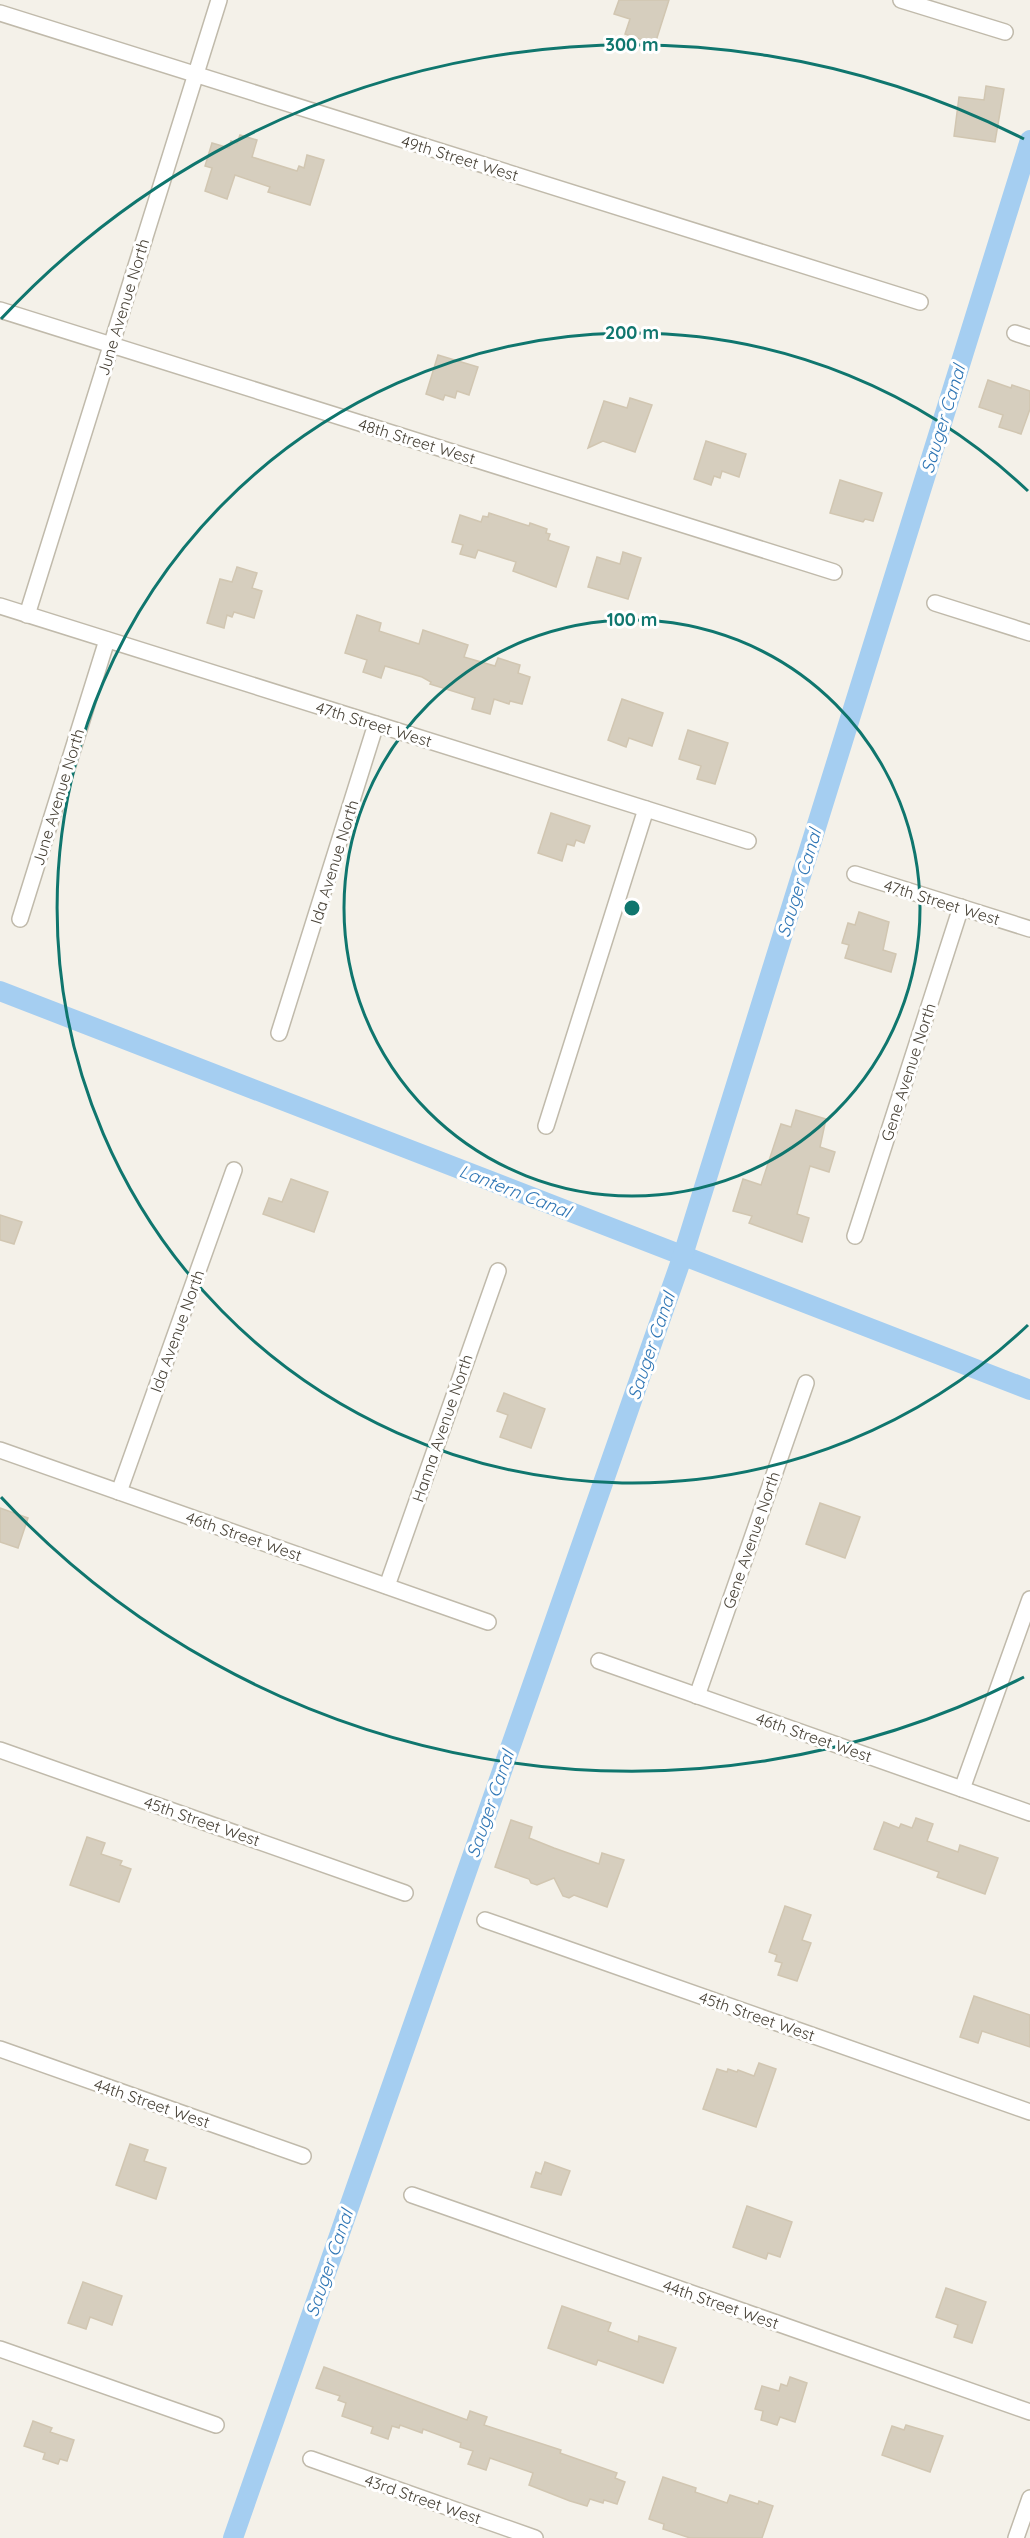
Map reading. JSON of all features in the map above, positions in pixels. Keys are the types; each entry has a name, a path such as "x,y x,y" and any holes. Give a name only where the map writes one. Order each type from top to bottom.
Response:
{"street":[{"name":"June Avenue North","path":"27,615 194,74 219,0"},
{"path":"901,0 1005,32"},
{"name":"49th Street West","path":"0,14 920,302"},
{"name":"48th Street West","path":"0,310 834,572"},
{"path":"935,603 1030,633"},
{"name":"47th Street West","path":"0,606 748,840"},
{"name":"June Avenue North","path":"20,919 107,640"},
{"name":"Ida Avenue North","path":"279,1033 376,724"},
{"path":"546,1126 646,809"},
{"name":"47th Street West","path":"855,874 1030,929"},
{"name":"Gene Avenue North","path":"855,1236 961,907"},
{"name":"Ida Avenue North","path":"120,1492 234,1170"},
{"name":"Hanna Avenue North","path":"387,1586 498,1271"},
{"name":"Gene Avenue North","path":"697,1696 806,1383"},
{"name":"46th Street West","path":"0,1450 488,1622"},
{"path":"962,1790 1030,1599"},
{"name":"46th Street West","path":"598,1661 1030,1813"},
{"name":"45th Street West","path":"0,1750 405,1893"},
{"name":"45th Street West","path":"485,1920 1030,2112"},
{"name":"44th Street West","path":"0,2049 303,2156"},
{"name":"44th Street West","path":"412,2195 1030,2412"},
{"path":"0,2349 216,2425"},
{"name":"43rd Street West","path":"311,2459 535,2538"},
{"path":"1016,2538 1030,2498"}],"building":[{"path":"619,0 669,0 655,44 625,34 630,19 614,14"},
{"path":"986,86 1004,89 995,142 954,136 959,97 984,100"},
{"path":"240,135 257,140 252,157 297,171 299,166 304,168 307,155 324,160 310,205 268,192 270,187 235,175 227,199 205,191 212,168 205,166 212,143 229,148 231,141 237,143"},
{"path":"438,355 478,367 469,395 457,391 455,398 445,395 443,400 426,394"},
{"path":"988,380 1011,388 1012,385 1030,391 1030,409 1021,434 999,427 1003,415 979,407"},
{"path":"630,398 652,405 635,452 603,441 588,448 604,401 627,408"},
{"path":"706,441 746,454 739,477 722,471 720,478 714,476 711,485 694,479"},
{"path":"840,480 882,493 873,521 865,519 863,522 830,513"},
{"path":"489,513 529,526 530,523 547,529 546,533 550,534 548,540 569,547 556,587 513,571 516,562 478,550 475,558 460,554 463,545 452,542 460,515 481,522 483,516 488,517"},
{"path":"623,552 641,558 628,599 588,587 597,557 620,564"},
{"path":"237,567 257,573 252,588 262,591 254,618 234,612 232,617 227,615 224,628 207,623 220,579 232,582"},
{"path":"357,615 381,623 379,631 419,644 423,630 468,645 464,657 495,666 498,658 520,665 518,673 530,677 522,704 510,701 509,704 494,699 490,714 472,709 475,698 430,684 431,682 422,677 385,666 381,678 363,672 367,660 345,653"},
{"path":"622,699 663,713 652,746 629,738 626,747 608,740"},
{"path":"688,730 728,743 715,784 697,779 701,766 679,759"},
{"path":"551,813 590,826 584,843 576,840 574,846 567,844 562,861 538,853"},
{"path":"859,912 889,922 883,950 896,954 891,972 845,958 849,945 842,943 848,923 855,925"},
{"path":"796,1110 826,1119 820,1147 835,1152 829,1172 810,1166 797,1214 809,1218 802,1242 749,1223 752,1216 733,1211 743,1179 761,1185 781,1124 791,1127"},
{"path":"291,1179 328,1192 314,1232 263,1214 269,1198 282,1202"},
{"path":"0,1215 22,1222 14,1244 0,1240"},
{"path":"504,1393 545,1409 531,1448 500,1437 508,1415 497,1411"},
{"path":"820,1503 860,1517 845,1558 806,1544"},
{"path":"0,1508 28,1518 18,1548 0,1542"},
{"path":"916,1818 933,1824 927,1841 958,1852 960,1845 998,1858 985,1894 937,1877 939,1872 874,1849 884,1822 899,1828 901,1824 912,1828"},
{"path":"511,1820 532,1827 529,1838 599,1864 602,1853 624,1860 607,1907 574,1895 569,1898 563,1896 554,1878 537,1885 531,1883 529,1879 495,1867"},
{"path":"87,1837 105,1843 101,1854 122,1861 120,1865 131,1869 119,1902 70,1885"},
{"path":"785,1906 811,1915 802,1940 811,1943 797,1981 778,1975 782,1963 775,1961 777,1955 769,1952"},
{"path":"974,1996 1030,2015 1030,2047 982,2031 978,2043 960,2037"},
{"path":"759,2063 776,2069 756,2127 703,2109 717,2069 727,2072 728,2069 737,2072 738,2070 754,2076"},
{"path":"130,2144 148,2150 144,2161 166,2168 156,2199 116,2185"},
{"path":"545,2162 570,2171 561,2195 531,2187 536,2172 541,2174"},
{"path":"747,2206 792,2222 780,2257 768,2253 766,2259 733,2247"},
{"path":"83,2282 122,2296 112,2325 90,2317 86,2329 68,2323"},
{"path":"946,2288 986,2302 972,2343 954,2337 958,2325 936,2317"},
{"path":"562,2306 611,2323 608,2331 638,2342 639,2336 676,2348 663,2383 598,2360 596,2365 548,2348"},
{"path":"324,2367 467,2420 470,2411 487,2417 484,2425 561,2450 560,2453 617,2473 615,2478 625,2482 617,2504 590,2499 587,2506 570,2501 529,2485 533,2473 490,2458 486,2470 468,2464 473,2451 460,2447 461,2443 423,2429 422,2433 400,2425 399,2428 392,2426 388,2439 371,2433 373,2427 342,2416 346,2403 338,2400 340,2396 316,2388"},
{"path":"790,2377 807,2383 795,2422 780,2417 777,2425 761,2420 763,2411 755,2409 762,2386 779,2391 781,2384 787,2386"},
{"path":"33,2421 52,2428 50,2432 74,2440 67,2461 60,2459 58,2464 43,2459 45,2453 24,2446"},
{"path":"906,2425 943,2436 930,2472 882,2455 892,2426 904,2430"},
{"path":"663,2477 696,2488 695,2492 727,2503 730,2495 773,2506 762,2538 690,2538 663,2529 664,2524 649,2519"}],"waterway":[{"name":"Sauger Canal","path":"233,2538 683,1255 1030,140"},
{"name":"Lantern Canal","path":"0,991 1030,1390"}]}
